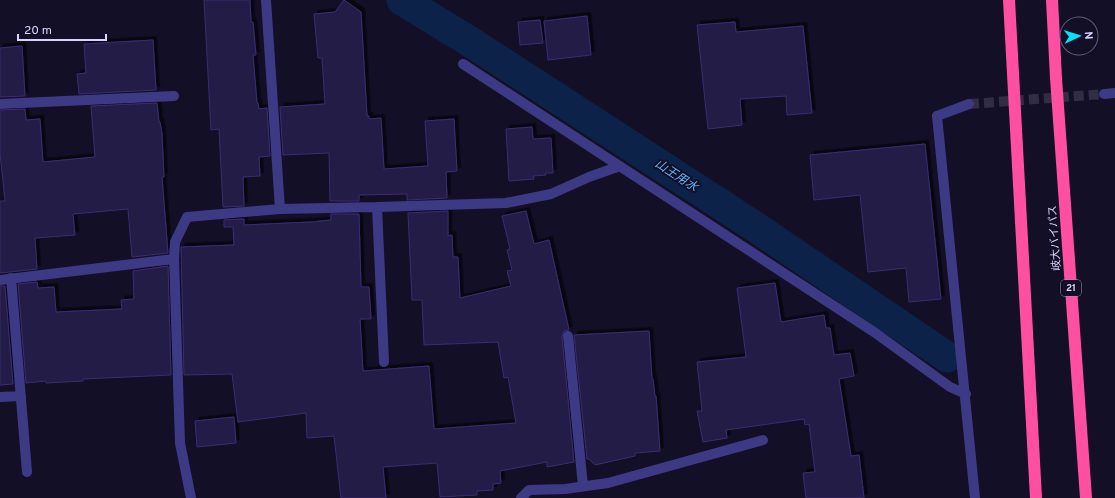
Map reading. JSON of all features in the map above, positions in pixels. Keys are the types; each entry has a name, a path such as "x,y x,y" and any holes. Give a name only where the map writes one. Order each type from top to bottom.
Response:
{"highway":[{"path":"1009,0 1036,498"},
{"name":"岐大バイパス","path":"1052,0 1056,78 1086,498"}],"street":[{"path":"266,0 280,209"},
{"path":"463,64 874,332 950,387 966,394"},
{"path":"1104,94 1115,93"},
{"path":"0,104 174,96"},
{"path":"969,104 937,116 966,394 975,498"},
{"path":"191,498 180,443 174,259 175,242 187,218 280,209 506,203 551,194 589,176 620,166"},
{"path":"378,207 384,362"},
{"path":"0,280 174,259"},
{"path":"11,278 27,472"},
{"path":"568,336 583,486"},
{"path":"0,397 21,396"},
{"path":"521,498 530,490 565,489 608,483 763,440"}],"building":[{"path":"204,0 250,0 251,22 253,22 256,55 253,55 257,103 259,109 267,108 270,156 259,157 260,176 243,177 244,206 223,207 219,129 211,130"},
{"path":"344,0 361,12 367,116 369,116 369,119 381,118 384,169 428,166 425,121 454,119 457,171 446,172 447,198 407,200 407,194 359,195 359,201 330,201 329,153 283,155 280,107 325,104 322,58 318,58 314,14 335,12"},
{"path":"587,16 591,55 548,60 544,21"},
{"path":"540,20 543,43 520,45 518,22"},
{"path":"735,22 736,32 803,26 812,113 787,115 786,96 740,99 742,125 708,129 697,25"},
{"path":"153,40 156,90 79,94 77,74 86,73 84,44"},
{"path":"22,46 25,96 0,97 0,48"},
{"path":"157,103 162,134 164,177 162,177 168,253 132,257 128,209 73,214 75,235 35,238 37,269 0,273 0,201 5,201 0,153 0,110 25,109 26,120 40,119 43,162 95,157 91,106"},
{"path":"532,127 533,139 551,138 553,173 533,176 534,179 509,181 506,129"},
{"path":"925,144 941,299 909,302 906,268 868,272 860,195 814,200 810,155"},
{"path":"448,211 448,236 452,235 453,257 458,257 460,298 511,286 507,271 512,270 507,250 510,249 502,216 526,211 534,244 549,240 569,330 564,331 562,337 574,462 547,467 547,462 500,471 501,483 493,484 493,490 477,491 477,495 440,497 437,463 383,467 386,498 341,498 334,436 307,438 306,413 238,422 232,374 184,375 181,247 234,245 233,227 224,227 224,220 244,219 244,225 311,222 331,220 331,214 359,214 361,287 369,287 371,319 360,319 363,371 429,366 434,429 516,423 508,377 504,378 498,342 424,345 422,300 412,300 408,213"},
{"path":"168,266 171,375 26,383 18,284 37,282 38,288 54,287 56,312 122,309 121,300 134,299 133,271"},
{"path":"775,283 781,322 824,315 826,328 830,328 834,355 850,353 854,376 839,379 851,456 859,455 864,498 806,498 803,473 815,472 809,424 805,425 804,419 726,430 727,438 703,442 697,411 702,411 697,362 746,357 737,288"},
{"path":"0,286 5,286 13,384 0,385"},
{"path":"649,331 652,379 656,396 660,451 635,453 635,456 595,465 587,459 574,335"},
{"path":"234,417 236,443 197,447 195,421"}],"waterway":[{"name":"山王用水","path":"402,0 469,41 754,226 947,357"}],"tunnel":[{"path":"969,104 1104,94"}]}
